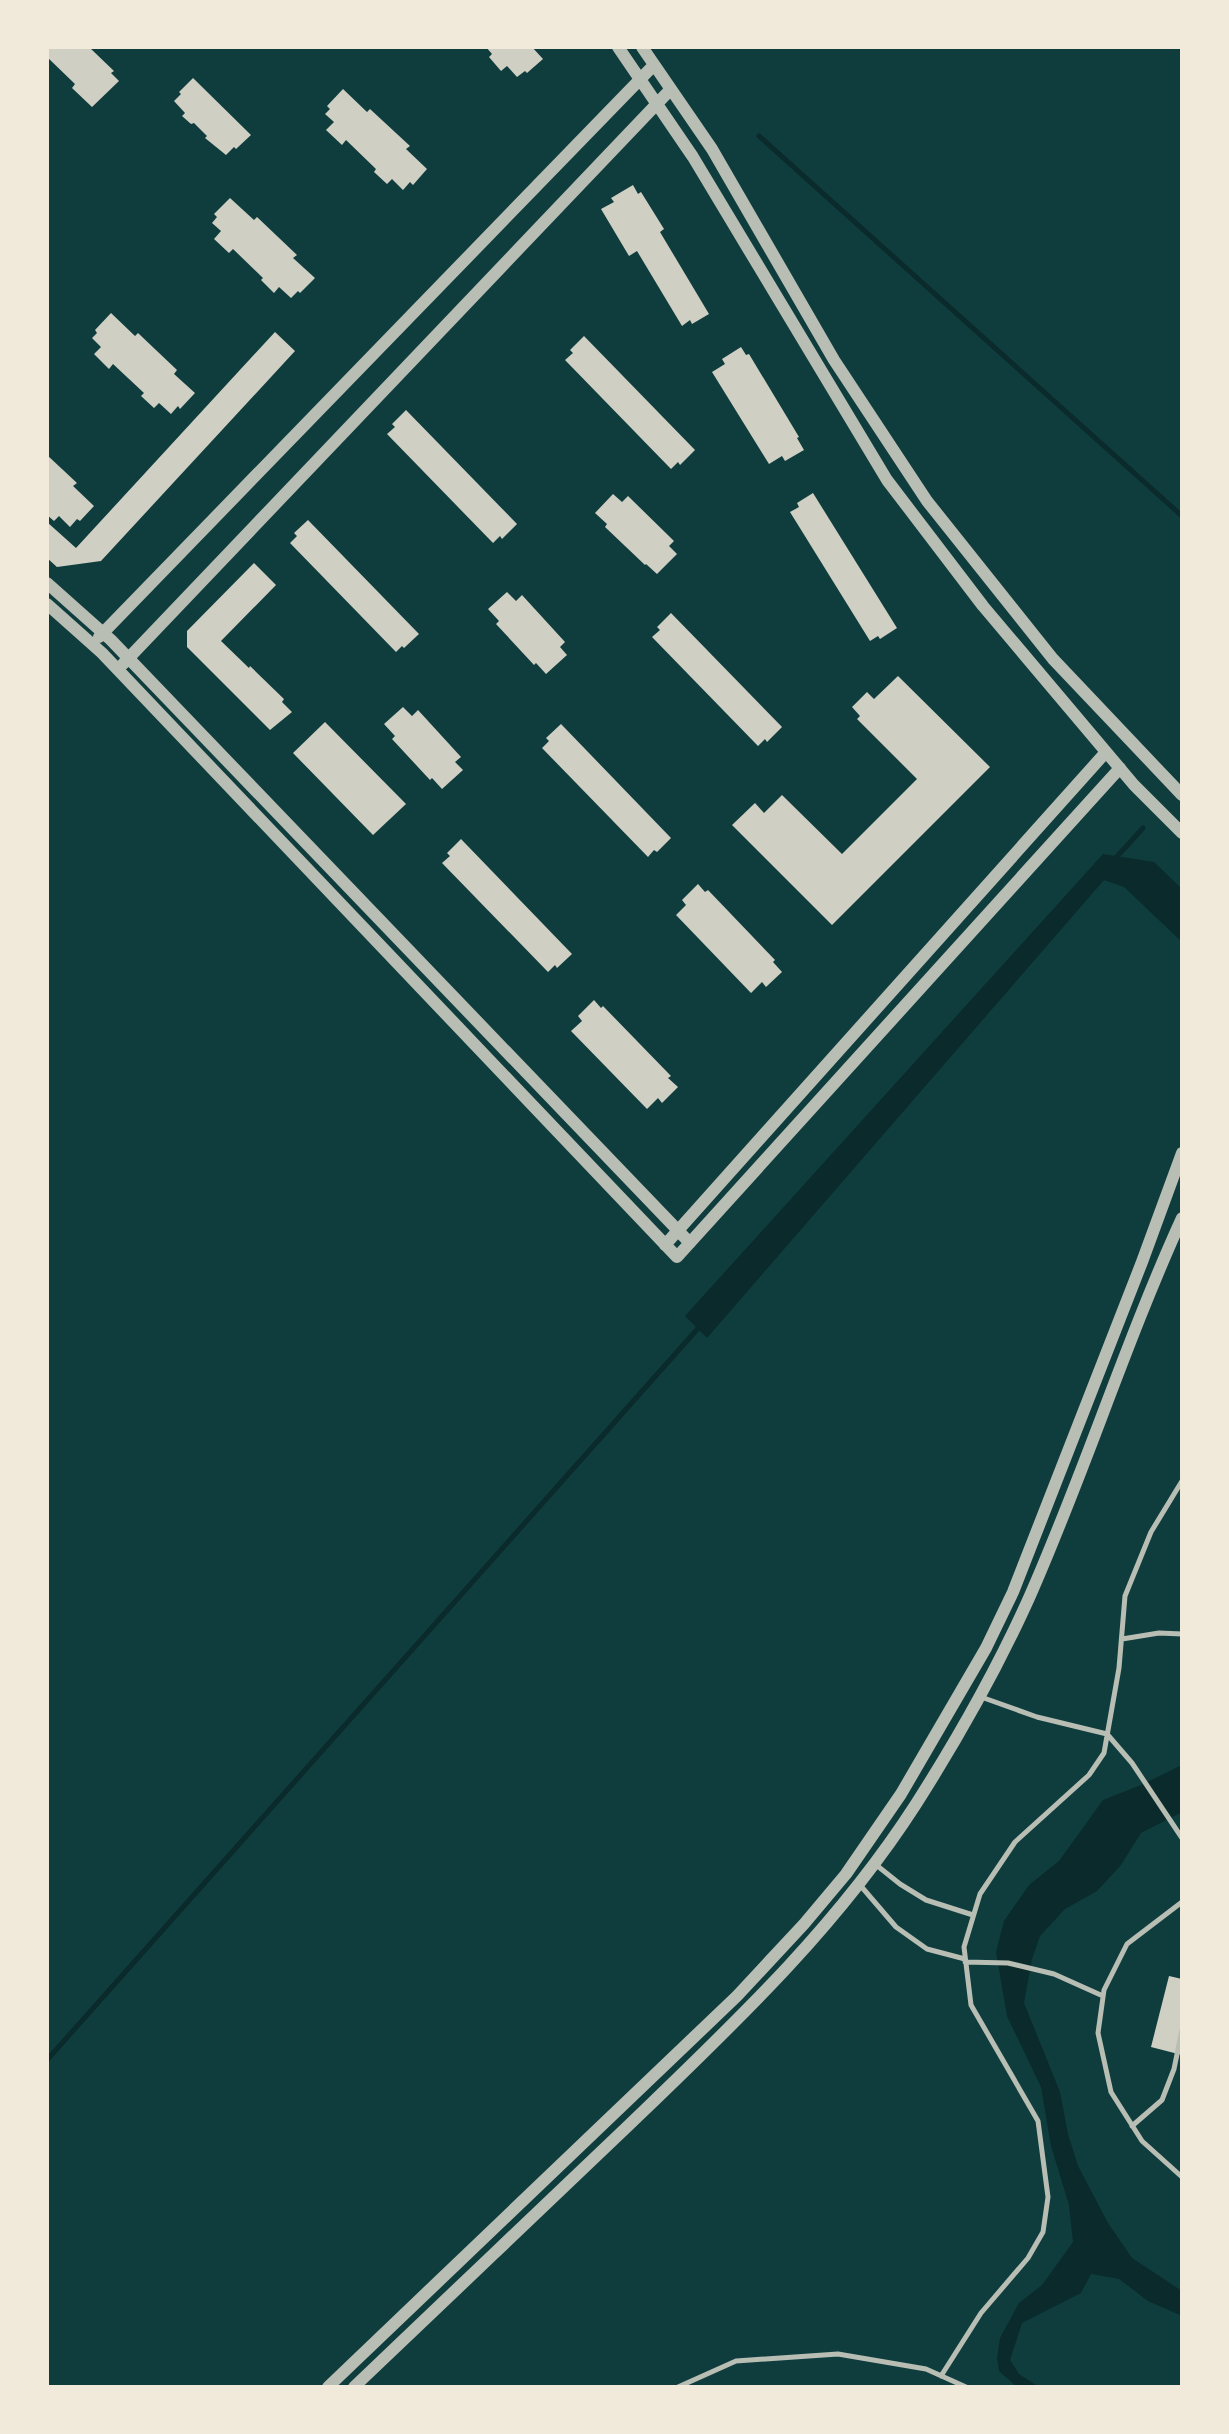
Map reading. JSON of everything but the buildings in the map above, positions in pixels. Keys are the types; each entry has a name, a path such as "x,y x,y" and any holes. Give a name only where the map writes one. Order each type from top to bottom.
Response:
{"street":[{"path":"618,47 693,158 887,480 983,606 1120,768 1182,833"},
{"path":"642,47 712,149 834,360 927,502 1052,659 1182,795"},
{"path":"92,644 654,65"},
{"path":"118,669 671,89"},
{"path":"47,583 128,658 690,1243"},
{"path":"47,604 118,669 677,1257 1120,768"},
{"path":"665,1245 1106,752"},
{"path":"328,2387 737,1996 804,1924 862,1851 944,1723 1013,1592 1182,1153"},
{"path":"354,2387 750,2008 818,1936 860,1885 916,1804 1000,1659 1062,1521 1160,1266 1182,1219"}],"lane":[{"path":"941,2375 981,2313 1028,2258 1044,2232 1048,2197 1038,2121 971,2005 964,1947 979,1894 1016,1842 1088,1775 1104,1753 1119,1668 1125,1596 1151,1532 1182,1481"},
{"path":"1122,1639 1159,1633 1182,1634"},
{"path":"979,1696 1037,1717 1107,1734 1132,1763 1182,1838"},
{"path":"875,1863 900,1884 926,1899 974,1915"},
{"path":"860,1885 896,1927 927,1949 965,1961 1008,1963 1054,1974 1103,1996"},
{"path":"1182,1902 1127,1944 1104,1990 1098,2033 1111,2092 1142,2141 1182,2178"},
{"path":"1132,2126 1162,2099 1174,2069 1182,2030"},
{"path":"678,2387 736,2361 838,2354 926,2369 966,2387"}],"water":[{"path":"1103,854 1154,862 1182,889 1182,942 1124,887 1104,880 707,1338 685,1316"},
{"path":"1182,1765 1182,1812 1141,1833 1121,1865 1097,1891 1065,1909 1040,1936 1032,1959 1024,2003 1060,2092 1068,2134 1078,2166 1108,2223 1132,2258 1182,2291 1182,2316 1148,2301 1119,2279 1091,2274 1081,2293 1022,2323 1010,2360 1019,2374 1039,2387 1017,2387 999,2371 997,2358 1000,2338 1019,2303 1042,2285 1073,2242 1069,2205 1051,2146 1041,2087 1007,2016 996,1952 1004,1921 1029,1885 1059,1861 1103,1800"}],"waterway":[{"path":"759,136 1182,516"},
{"path":"1112,862 1143,828"},
{"path":"47,2060 701,1325"}]}
